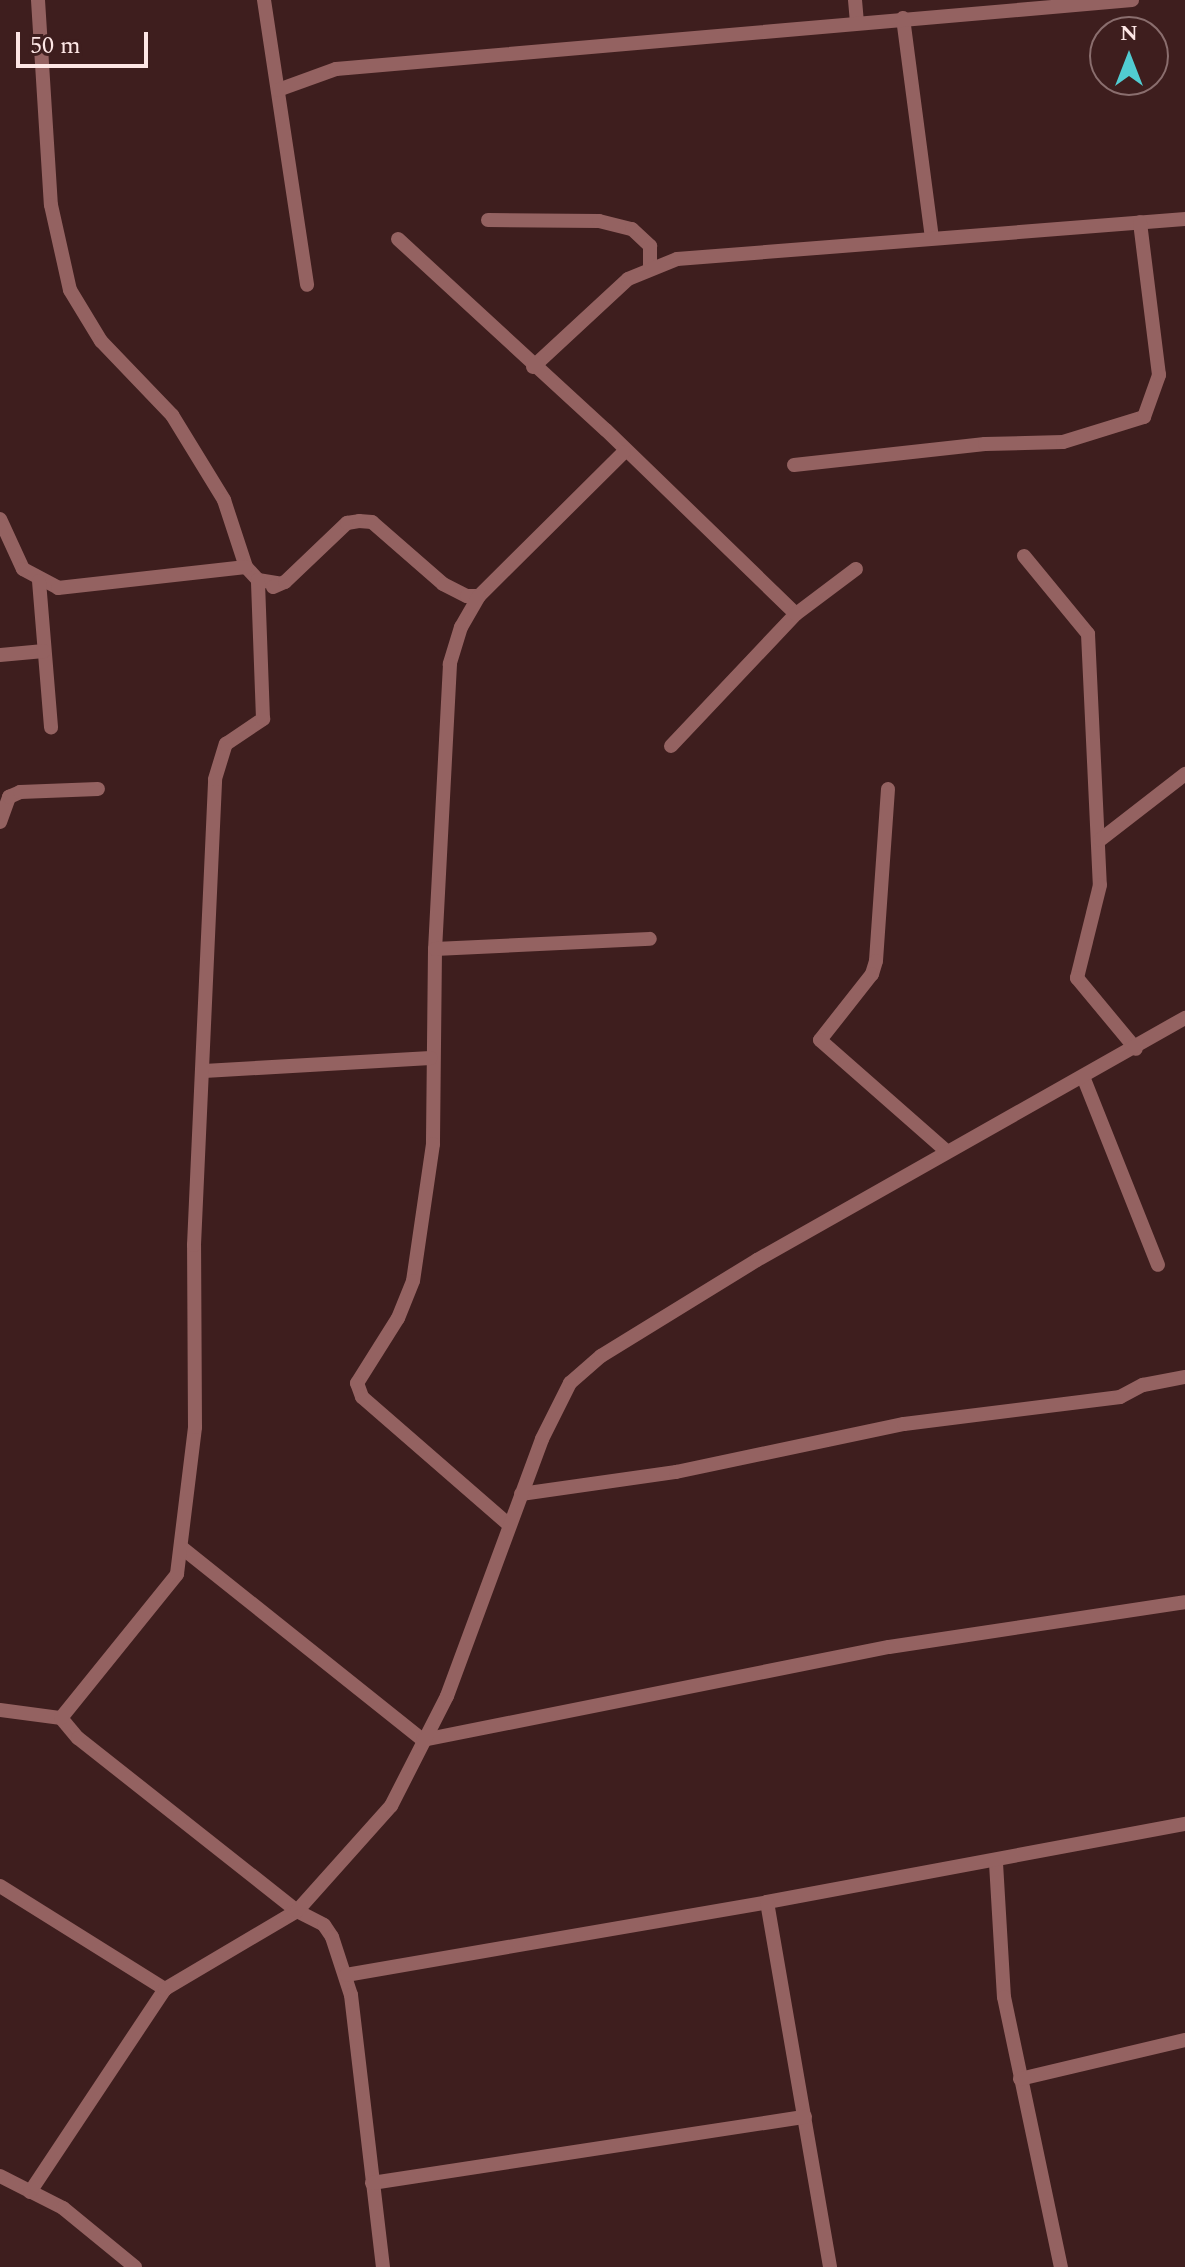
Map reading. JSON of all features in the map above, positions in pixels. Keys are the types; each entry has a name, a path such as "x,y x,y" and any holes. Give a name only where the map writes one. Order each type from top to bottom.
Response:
{"street":[{"path":"38,0 51,205 70,290 101,341 172,415 224,500 246,567 258,580 263,719 226,744 215,779 194,1245 195,1427 181,1547 169,1587 61,1718"},
{"path":"264,0 307,285"},
{"path":"855,0 857,21"},
{"path":"278,90 336,69 857,21 1132,0"},
{"path":"903,18 932,237"},
{"path":"533,367 628,279 650,266 677,259 1185,219"},
{"path":"488,220 599,221 632,229 650,246 650,266"},
{"path":"794,465 985,444 1063,442 1144,417 1159,375 1140,222"},
{"path":"398,239 796,614"},
{"path":"509,1525 358,1390 413,1281 433,1144 431,1058 450,664 461,627 479,596 624,452"},
{"path":"0,519 23,569 39,581 58,588 246,567"},
{"path":"260,598 347,523 359,521 372,522 443,584 467,596 479,596"},
{"path":"1024,556 1088,634 1100,840 1094,924 1077,978 1136,1049"},
{"path":"671,746 796,614 856,569"},
{"path":"258,580 278,583"},
{"path":"39,581 51,728"},
{"path":"0,655 44,651"},
{"path":"1100,840 1185,774"},
{"path":"0,822 9,797 20,792 98,789"},
{"path":"888,789 876,961 820,1040 945,1150"},
{"path":"435,949 650,939"},
{"path":"30,2192 165,1989 297,1911 391,1806 447,1696 521,1494 570,1383 601,1356 945,1150 1084,1079 1185,1018"},
{"path":"204,1071 431,1058"},
{"path":"1084,1079 1158,1265"},
{"path":"521,1494 676,1472 904,1424 1120,1397 1143,1385 1185,1377"},
{"path":"181,1547 423,1740 889,1647 1185,1602"},
{"path":"0,1710 61,1718 78,1738 297,1911 324,1925 346,1975 383,2267"},
{"path":"346,1975 996,1863 1185,1824"},
{"path":"996,1863 1004,1997 1061,2267"},
{"path":"0,1886 165,1989"},
{"path":"767,1902 830,2267"},
{"path":"1020,2079 1185,2040"},
{"path":"372,2183 805,2117"},
{"path":"0,2176 63,2208 135,2267"}]}
